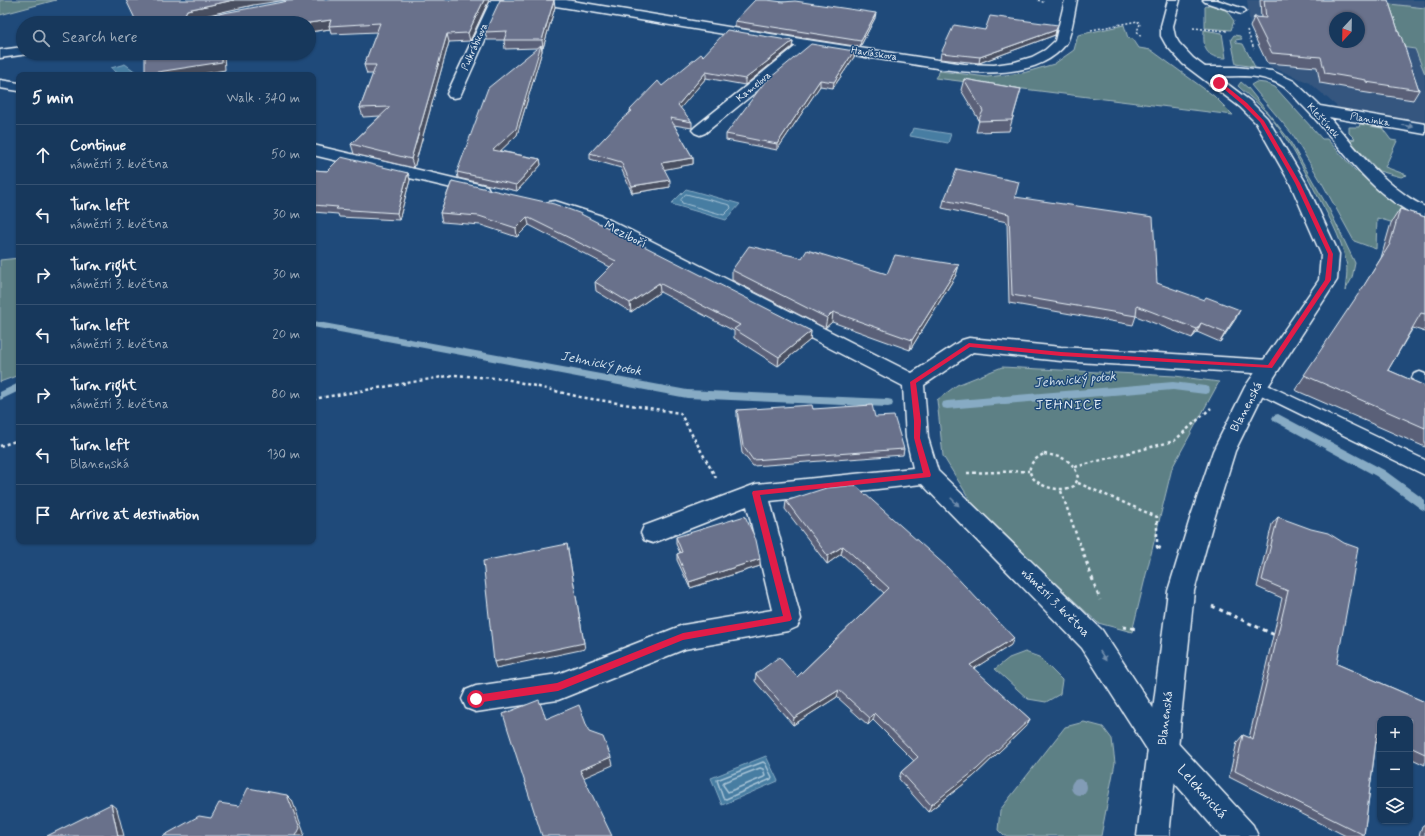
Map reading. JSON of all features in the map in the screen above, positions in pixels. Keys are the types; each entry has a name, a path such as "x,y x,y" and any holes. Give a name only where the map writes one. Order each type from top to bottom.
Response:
{"street":[{"name":"Pulkrábkova","path":"454,94 496,0"},
{"name":"Havláskova","path":"544,0 807,44 964,68 994,69 1016,66 1037,60 1050,53 1061,42 1071,0"},
{"name":"Blanenská","path":"1153,836 1181,591 1224,451 1257,386 1328,280 1330,254 1298,183 1262,121 1245,104 1188,60 1173,45 1168,36 1167,26 1174,0"},
{"name":"Kamelova","path":"700,130 807,44"},
{"path":"0,54 16,52"},
{"name":"Kleštínek","path":"1202,71 1225,70 1267,74 1289,84 1315,110 1353,155 1380,182 1398,198 1425,214"},
{"path":"0,84 16,87"},
{"name":"Planinka","path":"1315,110 1425,129"},
{"path":"316,151 499,194"},
{"name":"Meziboří","path":"538,202 561,207 596,220 913,382"},
{"path":"653,532 756,493 927,475 917,438 917,421 913,382 969,345 1061,354 1270,367"},
{"name":"náměstí 3. května","path":"927,475 1092,639 1162,747"},
{"path":"476,699 558,687 683,637 788,619 756,493"},
{"name":"Lelekovická","path":"1162,747 1242,836"}],"lane":[{"path":"1208,0 1241,11"},
{"path":"1257,386 1425,468"}],"path":[{"path":"1199,29 1233,32"},
{"path":"316,399 454,375 506,379 580,397 680,413 715,477 756,493"},
{"path":"1075,467 1174,441 1208,412 1211,407"},
{"path":"0,446 16,441"},
{"path":"1044,454 1056,455 1066,459 1075,467 1079,475 1078,483 1071,489 1061,491 1040,485 1029,471 1030,463 1035,457 1044,454"},
{"path":"927,475 1029,471"},
{"path":"1078,483 1157,517 1157,547 1190,562"},
{"path":"1061,491 1101,602"},
{"path":"1181,591 1278,636"},
{"path":"1116,625 1137,629"}],"shaded area":[{"path":"1247,0 1425,0 1425,124 1341,110 1310,83 1269,66 1250,27"}],"green space":[{"path":"0,0 56,0 0,15"},
{"path":"1381,3 1425,8 1425,74 1415,49 1394,46"},
{"path":"1210,4 1226,10 1234,21 1231,30 1205,28 1205,7"},
{"path":"1124,25 1128,38 1133,39 1139,48 1151,50 1214,96 1233,115 935,78 940,71 987,77 1023,73 1054,64 1074,50 1078,35"},
{"path":"1204,30 1222,33 1226,58 1219,58 1207,51 1204,42"},
{"path":"1234,35 1240,36 1242,39 1235,40 1237,43 1243,44 1255,67 1236,64 1231,39"},
{"path":"1241,82 1248,88 1288,138 1329,209 1355,263 1352,278 1345,291 1347,272 1346,261 1341,243 1333,225 1287,141 1267,113 1238,86"},
{"path":"1256,82 1265,83 1275,87 1322,139 1327,139 1355,170 1394,201 1425,219 1425,232 1377,218 1376,249 1354,241 1322,183 1292,134 1251,85"},
{"path":"1360,124 1382,128 1391,140 1397,141 1385,167 1407,175 1401,177 1379,171 1349,140 1355,139 1349,133 1349,127 1359,127"},
{"path":"16,258 16,376 0,382 0,260"},
{"path":"1002,367 1175,376 1219,382 1172,468 1132,632 1098,623 975,508 943,456 937,400 957,385"},
{"path":"1025,652 1039,657 1062,680 1060,694 1046,702 1028,699 995,669 1009,658"},
{"path":"1084,722 1103,727 1112,739 1115,763 1101,836 1004,836 998,830 1000,810 1065,727"}],"water":[{"path":"125,64 136,72 116,72 111,68"},
{"path":"913,128 951,134 948,143 910,136"},
{"path":"686,189 740,204 726,220 671,204"},
{"path":"766,756 778,781 722,805 711,778"}],"building":[{"path":"126,0 234,0 187,10 185,14 187,16 134,16"},
{"path":"305,0 484,0 468,33 447,34 411,159 351,144 390,107 360,108 376,65 364,65 380,23 329,26 331,20 316,22 316,16 208,16 288,1"},
{"path":"500,0 554,0 542,40 504,40 507,31 485,32"},
{"path":"755,0 783,2 795,1 876,13 861,41 735,21"},
{"path":"1264,0 1388,0 1419,90 1366,82 1366,80 1325,73 1321,57 1272,53 1254,17 1266,18"},
{"path":"990,16 1058,25 1056,30 980,57 941,53 954,25 985,30"},
{"path":"727,30 793,41 745,79 706,72 678,105 692,122 670,118 693,158 661,163 670,180 632,186 621,162 590,153 622,119 632,111 630,110 658,81 662,86 701,54 703,56"},
{"path":"811,44 854,51 834,82 820,80 777,144 726,134 764,83"},
{"path":"541,45 516,129 493,150 540,159 516,185 457,172 488,88"},
{"path":"145,60 222,60 222,62 158,72 145,72"},
{"path":"964,79 1021,89 1012,120 978,121 983,111"},
{"path":"341,157 408,173 397,213 336,209 338,207 316,205 316,170 327,171"},
{"path":"957,169 1019,182 1015,197 1153,217 1157,283 1204,300 1206,297 1240,310 1225,333 1201,323 1197,329 1137,306 1136,316 1012,295 1009,214 944,200"},
{"path":"452,181 554,204 579,213 811,331 779,357 734,329 740,325 659,283 630,303 595,282 616,261 527,217 516,228 479,216 440,213"},
{"path":"1400,209 1425,217 1425,314 1421,313 1388,370 1425,386 1425,428 1304,375 1390,244"},
{"path":"749,246 802,258 807,250 887,274 895,255 959,265 912,340 833,312 827,318 732,270"},
{"path":"812,405 813,409 872,405 875,417 894,416 904,449 753,460 743,446 737,410"},
{"path":"855,485 947,567 1014,638 970,665 1030,719 977,769 931,805 901,772 918,757 875,713 870,718 839,690 794,718 756,674 779,657 797,677 889,588 843,546 828,556 786,501 826,488"},
{"path":"745,516 756,540 760,559 689,582 677,554 682,552 676,537"},
{"path":"1278,517 1311,529 1328,533 1344,543 1358,548 1337,664 1425,702 1425,754 1413,748 1413,716 1377,716 1377,733 1364,835 1235,771 1243,735 1253,739 1288,591 1262,580"},
{"path":"567,544 584,643 494,662 483,561"},
{"path":"539,700 546,719 579,705 589,732 603,737 611,757 580,770 612,836 542,836 503,714"},
{"path":"248,788 287,795 300,828 296,836 163,836 199,816 211,818 219,803 239,806"},
{"path":"111,804 118,836 47,836"}],"waterway":[{"name":"Jehnický potok","path":"316,325 687,394 888,403"},
{"name":"Jehnický potok","path":"947,405 1173,386 1205,390"},
{"name":"Jehnický potok","path":"0,396 16,388"},
{"name":"Jehnický potok","path":"1278,418 1380,473 1425,506"}],"district":[{"name":"JEHNICE","path":"1069,405"}],"route":[{"path":"476,699 558,687 683,637 788,619 756,493 927,475 917,438 917,421 913,382 969,345 1061,354 1270,367 1328,280 1330,254 1298,183 1262,121 1245,104 1219,83"}]}
